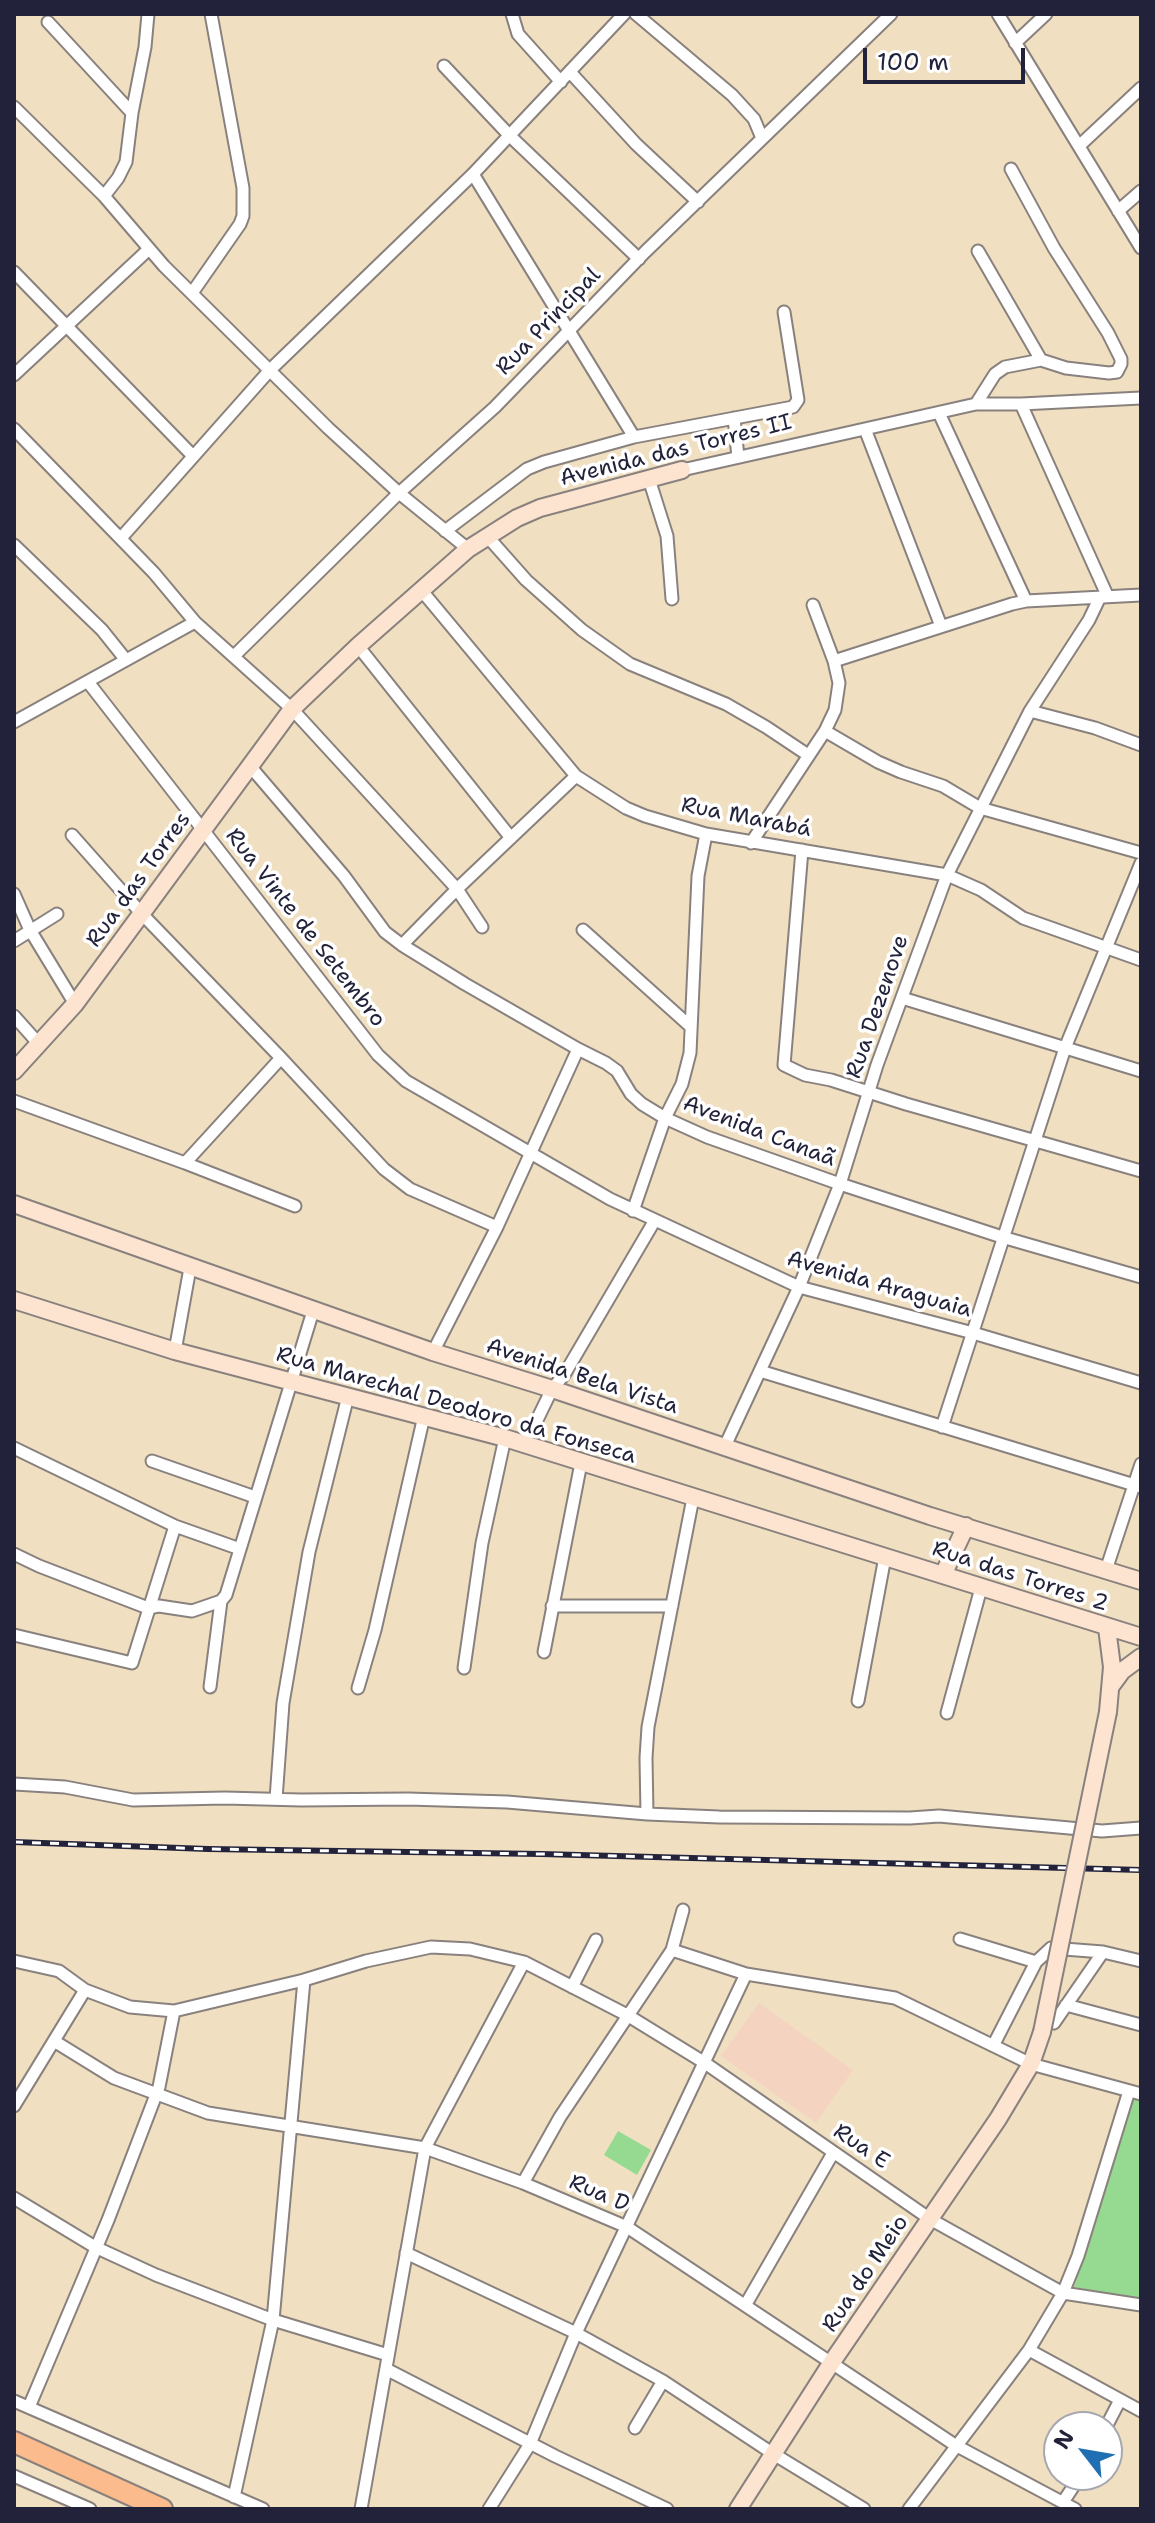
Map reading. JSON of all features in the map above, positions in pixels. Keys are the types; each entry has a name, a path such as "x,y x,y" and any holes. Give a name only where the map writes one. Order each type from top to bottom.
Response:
{"highway":[{"path":"14,2442 162,2509"}],"street":[{"path":"104,196 123,170 129,148 148,14"},
{"path":"192,293 243,216 243,188 211,14"},
{"path":"512,14 518,34 561,82"},
{"path":"636,14 732,95 754,119 762,138"},
{"name":"Rua Principal","path":"234,656 399,493 495,407 639,259 891,14"},
{"path":"998,14 1141,248"},
{"path":"1015,43 1046,14"},
{"path":"121,538 270,370 473,174 622,15"},
{"path":"48,22 132,113"},
{"path":"444,66 510,136 639,259"},
{"path":"570,72 636,144 698,202"},
{"path":"1079,146 1141,88"},
{"path":"14,107 104,196 192,293 328,428 399,493 468,549"},
{"path":"976,404 999,370 1005,367 1041,360 1097,373 1117,372 1121,364 1108,333 1054,248 1011,169"},
{"path":"473,174 634,437"},
{"path":"1118,211 1141,191"},
{"path":"14,375 149,249"},
{"path":"978,251 1041,360"},
{"path":"14,272 193,456"},
{"path":"445,531 527,469 544,462 634,437 793,407 798,400 784,312"},
{"name":"Avenida das Torres II","path":"292,709 468,549 517,518 540,508 682,470 976,404 1141,398"},
{"path":"1021,404 1103,596"},
{"path":"939,413 1026,601"},
{"path":"734,418 738,457"},
{"path":"14,429 154,573 195,622 292,709 457,889 482,927"},
{"path":"865,429 941,626"},
{"path":"649,479 667,536 672,599"},
{"path":"487,536 526,580 582,630 630,664 726,704 808,755"},
{"path":"14,545 102,630 126,660"},
{"path":"14,562 24,554"},
{"name":"Rua Marabá","path":"422,591 576,776 626,808 706,834 947,875 981,890 1023,918 1141,960"},
{"path":"834,661 1026,601 1141,595"},
{"name":"Rua Dezenove","path":"725,1446 799,1287 840,1184 947,875 1030,711 1103,596"},
{"path":"751,843 825,731 838,697 839,683 834,661 813,605"},
{"path":"14,722 195,622"},
{"path":"358,646 511,838"},
{"name":"Rua Vinte de Setembro","path":"88,682 378,1055 406,1081 531,1154"},
{"name":"Rua das Torres","path":"14,1071 75,1004 292,709"},
{"path":"1030,711 1095,728 1141,745"},
{"path":"825,731 878,762 943,786 980,808 1141,853"},
{"name":"Avenida Canaã","path":"249,765 361,898 385,932 402,945 606,1063 617,1071 631,1094 665,1118 707,1137 840,1184 1002,1237 1141,1277"},
{"path":"402,945 576,776"},
{"path":"633,1211 665,1118 682,1084 690,1053 698,876 706,834"},
{"path":"72,835 142,914 390,1175 410,1189 497,1227"},
{"path":"802,850 784,1065 805,1075 1141,1171"},
{"path":"942,1427 1065,1048 1141,863"},
{"path":"14,894 30,930 75,1004"},
{"path":"14,941 57,914"},
{"path":"583,930 691,1027"},
{"path":"902,998 1141,1071"},
{"path":"14,1016 39,1044"},
{"path":"433,1352 497,1227 578,1049"},
{"path":"185,1163 281,1058"},
{"path":"14,1101 295,1206"},
{"name":"Avenida Araguaia","path":"531,1154 633,1211 799,1287 973,1333 1141,1383"},
{"name":"Avenida Bela Vista","path":"14,1204 433,1352 930,1516 1141,1581"},
{"path":"522,1444 655,1220"},
{"path":"175,1351 190,1268"},
{"name":"Rua Marechal Deodoro da Fonseca","path":"14,1300 175,1351 505,1438 885,1557"},
{"path":"210,1687 224,1598 313,1311"},
{"path":"760,1371 1138,1486"},
{"path":"276,1799 283,1703 306,1567 348,1396"},
{"path":"358,1688 375,1630 424,1416"},
{"path":"464,1668 482,1543 505,1438"},
{"path":"14,1448 175,1526 240,1549"},
{"path":"152,1461 255,1497"},
{"path":"544,1652 581,1463"},
{"path":"1106,1570 1138,1486 1141,1464"},
{"path":"647,1814 648,1727 693,1498"},
{"path":"14,1635 132,1663 175,1526"},
{"path":"943,1575 966,1526"},
{"path":"14,1554 148,1608 159,1606 192,1611 216,1605 224,1598"},
{"path":"858,1701 885,1557"},
{"name":"Rua das Torres 2","path":"885,1557 1141,1637"},
{"path":"947,1713 981,1588"},
{"path":"552,1606 672,1606"},
{"name":"Rua do Meio","path":"738,2509 832,2362 998,2119 1031,2064 1048,2027 1108,1712 1112,1667 1107,1628"},
{"path":"1111,1686 1122,1671 1141,1657"},
{"path":"14,1784 65,1787 133,1800 408,1799 507,1802 719,1817 939,1816 1102,1831 1141,1828"},
{"path":"523,2183 560,2117 672,1950 683,1910"},
{"path":"960,1939 1036,1962"},
{"path":"572,1987 596,1940"},
{"name":"Rua E","path":"14,1961 59,1971 85,1990 130,2007 174,2011 431,1947 470,1949 524,1962 627,2015 705,2063 930,2219 1063,2293 1141,2305"},
{"path":"994,2044 1036,1962 1051,1948 1103,1952 1141,1961"},
{"path":"672,1950 746,1974 895,1998 1031,2064 1135,2092 1063,2293 1029,2350 909,2509"},
{"path":"1048,2027 1103,1952"},
{"path":"361,2509 425,2148 524,1962"},
{"path":"489,2509 530,2444 576,2333 746,1974"},
{"path":"234,2497 273,2320 304,1980"},
{"path":"14,2106 85,1990"},
{"path":"1066,2005 1141,2025"},
{"path":"29,2407 108,2220 156,2096 174,2011"},
{"name":"Rua D","path":"54,2041 114,2078 208,2113 425,2148 523,2183 627,2227 955,2445 1075,2509"},
{"path":"746,2304 833,2153"},
{"path":"14,2198 95,2247 156,2275 273,2320 388,2355"},
{"path":"406,2253 576,2333 663,2381 864,2509"},
{"path":"1029,2350 1141,2411"},
{"path":"386,2369 530,2444 667,2509"},
{"path":"635,2428 663,2381"},
{"path":"1114,2411 1120,2400"},
{"path":"14,2401 263,2509"},
{"path":"14,2476 90,2509"},
{"path":"1063,2502 1070,2491"}],"shaded area":[{"path":"759,2003 853,2070 816,2123 721,2056"}],"green space":[{"path":"1132,2099 1141,2101 1141,2299 1074,2287"},
{"path":"618,2131 651,2150 637,2175 604,2155"}],"railway":[{"path":"14,1842 1141,1870"}]}
